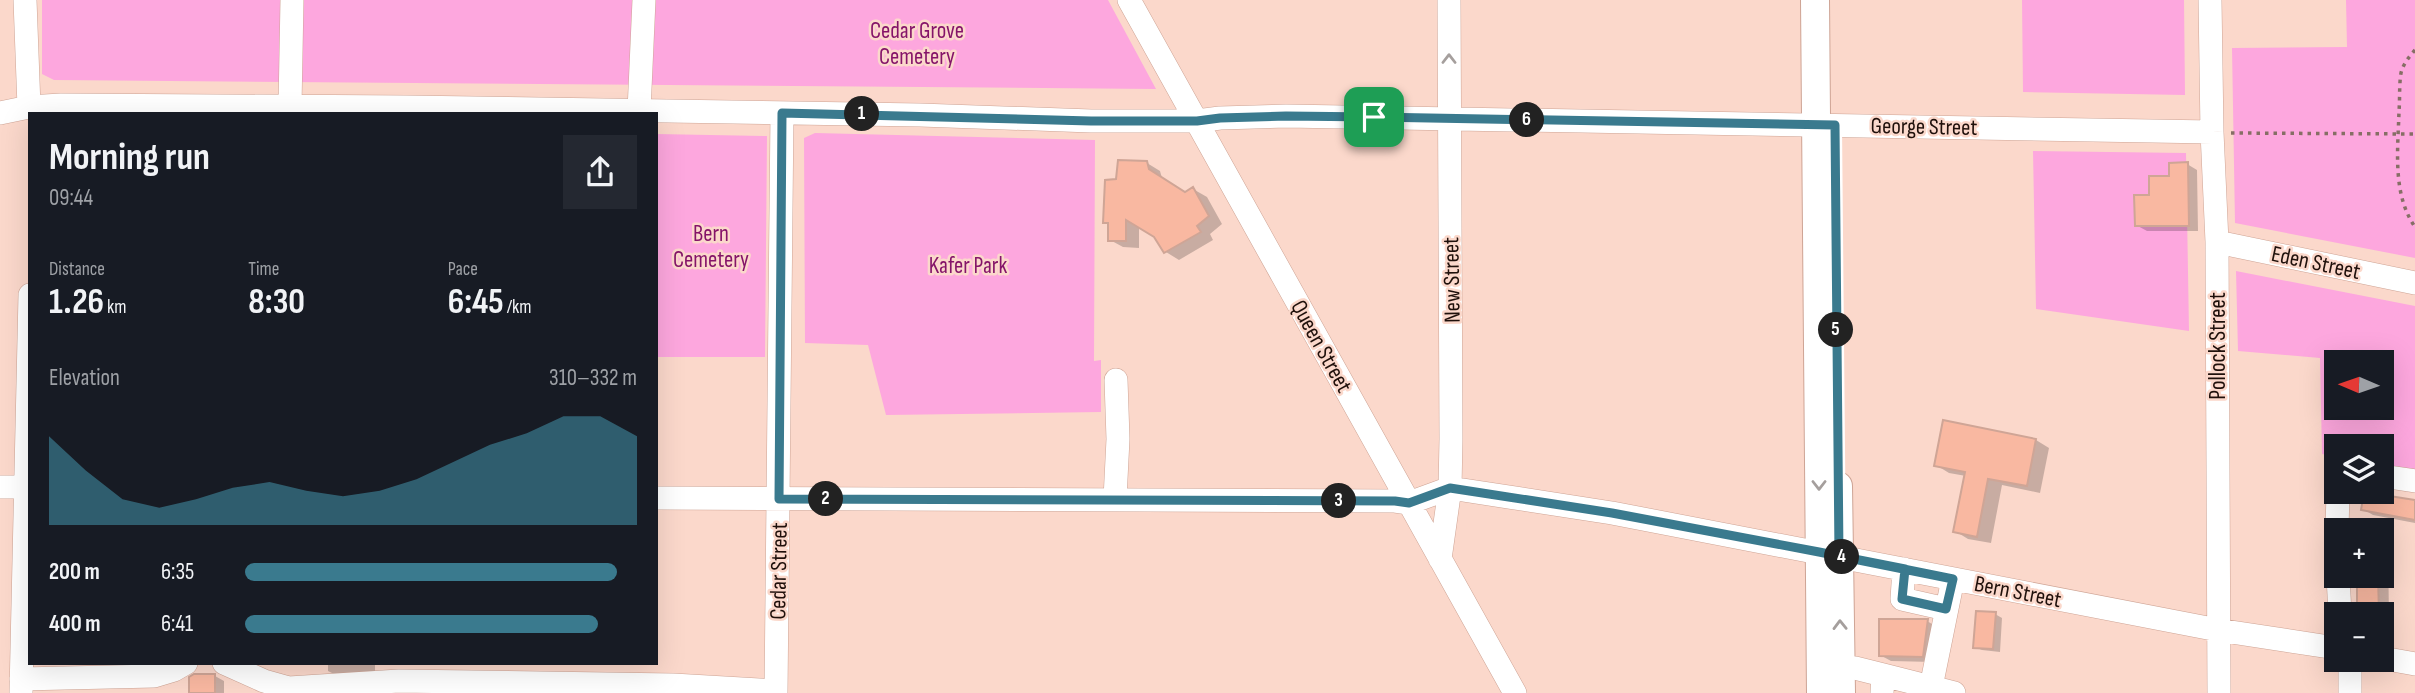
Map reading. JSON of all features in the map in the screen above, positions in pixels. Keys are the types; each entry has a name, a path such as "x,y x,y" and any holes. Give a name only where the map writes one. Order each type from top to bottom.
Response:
{"main road":[{"path":"1815,0 1826,125"},
{"path":"1821,693 1829,554 1826,125 1834,0"},
{"path":"1829,554 1841,680"}],"street":[{"path":"25,0 32,109"},
{"path":"290,106 292,0"},
{"path":"639,110 644,0"},
{"name":"Queen Street","path":"1129,0 1515,693"},
{"name":"New Street","path":"1440,559 1450,488 1452,282 1449,0"},
{"name":"Pollock Street","path":"2210,0 2217,242 2219,693"},
{"name":"George Street","path":"0,113 61,105 290,106 407,110 639,110 1091,121 1197,121 1286,116 2212,132"},
{"name":"Cedar Street","path":"776,692 782,113"},
{"name":"Eden Street","path":"2217,242 2415,282"},
{"path":"1115,499 1118,439 1116,380"},
{"path":"2394,478 2415,481"},
{"path":"0,487 28,487 11,651 21,686 154,676 183,665"},
{"name":"Bern Street","path":"658,498 1409,503 1450,488 1612,513 2218,630 2324,646"},
{"path":"1905,569 1902,599 1946,609"},
{"path":"1931,687 1953,579"},
{"path":"2394,660 2415,664"},
{"path":"228,665 264,681 289,688 399,679 673,685 776,692"},
{"path":"1841,680 1856,668 1882,684 1931,687 1954,693"},
{"path":"2350,672 2350,693"}],"path":[{"path":"2415,50 2407,58 2401,72 2398,134 2399,185 2407,215 2415,227"},
{"path":"2212,132 2415,134"}],"green space":[{"name":"Cedar Grove Cemetery","path":"42,0 1108,0 1156,89 54,80 42,74"},
{"path":"2022,0 2184,0 2185,95 2023,92"},
{"path":"2346,0 2415,0 2415,258 2235,223 2232,48 2347,47"},
{"name":"Kafer Park","path":"815,133 1095,140 1094,361 1101,360 1101,412 886,415 868,345 805,343 804,138"},
{"name":"Bern Cemetery","path":"658,134 767,136 765,357 658,357"},
{"path":"2033,151 2186,153 2189,331 2036,309"},
{"path":"2236,271 2415,306 2415,473 2394,469 2394,434 2324,434 2322,454 2320,358 2238,351"}],"building":[{"path":"1118,160 1147,161 1149,169 1185,192 1193,187 1209,216 1197,226 1201,232 1164,253 1154,237 1126,220 1126,241 1108,241 1108,223 1103,223 1105,180 1116,179"},
{"path":"2188,162 2189,226 2135,226 2134,195 2149,195 2149,176 2169,176 2169,163"},
{"path":"1943,420 2036,439 2027,486 1988,479 1977,537 1953,532 1965,472 1934,466"},
{"path":"2394,497 2415,500 2415,520 2361,510 2362,504 2394,504"},
{"path":"2357,588 2378,588 2379,602 2357,602"},
{"path":"1976,611 1996,612 1993,649 1973,648"},
{"path":"1879,619 1928,619 1923,657 1879,656"},
{"path":"194,674 215,674 215,693 189,693 189,677"}],"route":[{"path":"1374,117 1286,116 1197,121 1091,121 782,113 779,499 1115,499 1409,503 1450,488 1612,513 1819,552 1839,556 1905,569 1953,579 1946,609 1902,599 1905,569 1839,556 1835,125 1374,117"}]}
